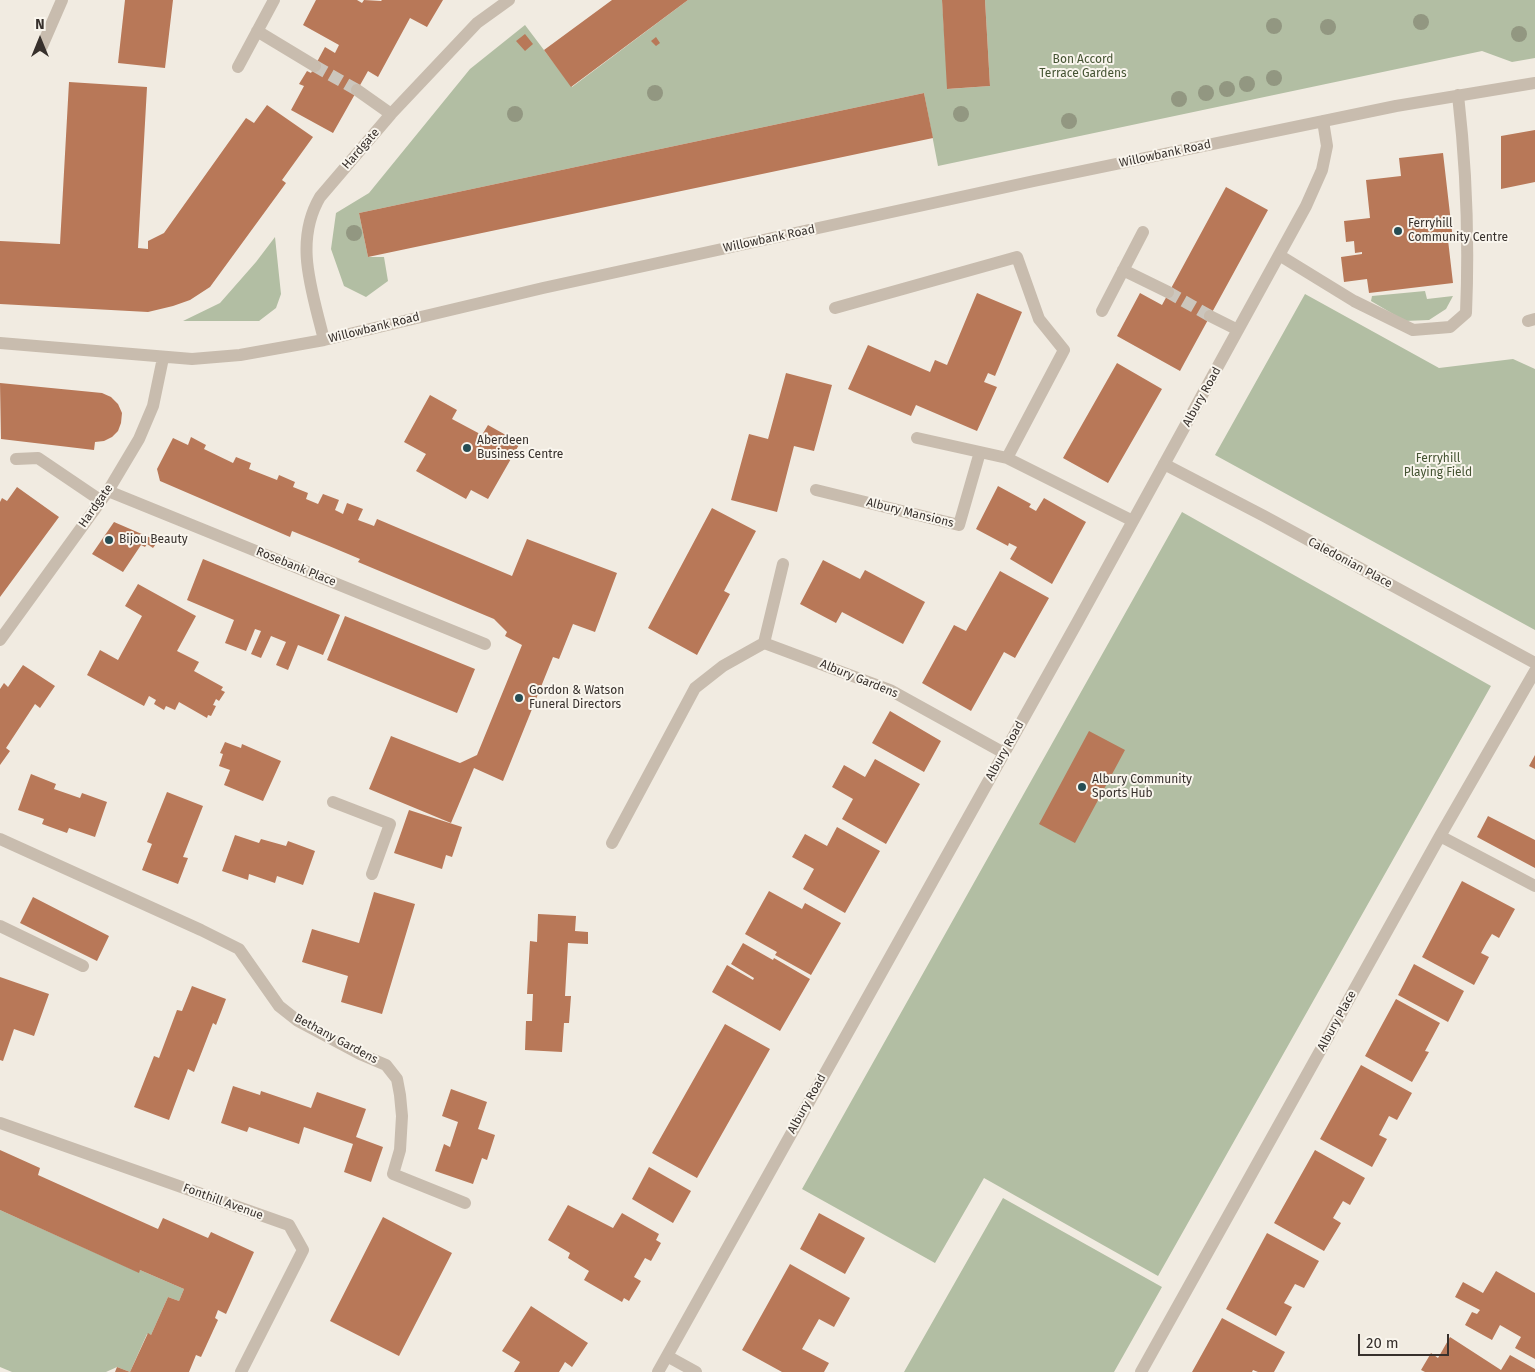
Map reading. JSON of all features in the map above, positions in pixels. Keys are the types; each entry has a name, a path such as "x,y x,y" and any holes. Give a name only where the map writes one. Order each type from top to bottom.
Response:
{"street":[{"path":"42,46 62,0"},
{"path":"238,67 274,0"},
{"name":"Hardgate","path":"324,340 306,260 308,224 312,210 320,197 391,114 477,23 509,0"},
{"path":"257,31 315,66"},
{"name":"Willowbank Road","path":"0,343 163,358 192,359 240,355 324,340 562,284 1034,181 1458,95 1535,83"},
{"path":"357,90 391,114"},
{"path":"1280,255 1354,301 1413,330 1450,327 1466,313 1467,275 1463,139 1458,95"},
{"name":"Albury Road","path":"658,1372 1280,255 1306,206 1322,170 1327,146 1323,122"},
{"path":"1102,311 1143,232"},
{"path":"835,308 1017,257 1039,319 1064,350 1007,458"},
{"path":"1123,270 1168,292"},
{"path":"1210,316 1238,330"},
{"name":"Hardgate","path":"0,640 104,495 139,440 153,406 163,358"},
{"path":"917,438 1007,458 1133,521"},
{"name":"Albury Mansions","path":"816,490 959,525 980,452"},
{"name":"Rosebank Place","path":"16,459 38,458 104,495 485,644"},
{"name":"Caledonian Place","path":"1164,464 1535,663"},
{"path":"612,843 695,688 723,666 764,643 783,564"},
{"name":"Albury Gardens","path":"764,643 890,690 1004,753"},
{"name":"Albury Place","path":"1141,1372 1440,836 1535,671"},
{"path":"333,802 390,824 372,874"},
{"path":"1440,836 1535,886"},
{"name":"Bethany Gardens","path":"0,840 201,930 239,950 279,1006 298,1021 360,1054 386,1065 397,1079 402,1116 400,1150 393,1174 465,1203"},
{"path":"0,926 83,966"},
{"name":"Fonthill Avenue","path":"0,1123 290,1225 303,1250 241,1372"},
{"path":"668,1356 696,1372"}],"green space":[{"name":"Bon Accord Terrace Gardens","path":"688,0 942,0 948,89 990,86 985,0 1535,0 1535,58 1512,62 1482,51 938,166 924,93 359,213 368,257 384,257 388,281 366,297 344,286 331,249 336,213 369,193 470,69 525,25 572,87"},
{"path":"275,237 281,294 276,308 259,321 183,321 220,303"},
{"path":"1425,291 1427,299 1453,296 1446,309 1429,320 1405,321 1371,301 1372,296"},
{"name":"Ferryhill Playing Field","path":"1305,294 1439,368 1513,359 1535,369 1535,630 1215,455"},
{"path":"1182,512 1491,686 1158,1276 984,1178 935,1263 802,1189"},
{"path":"1003,1198 1162,1287 1114,1372 904,1372"},
{"path":"0,1210 138,1272 140,1270 184,1289 179,1301 168,1297 151,1335 147,1334 130,1372 117,1367 106,1372 12,1372 0,1367"}],"building":[{"path":"125,0 173,0 165,68 118,63"},
{"path":"316,0 357,0 362,3 364,0 443,0 427,27 410,18 378,77 368,71 333,133 291,110 304,86 299,84 307,71 311,73 325,47 335,53 339,45 303,25"},
{"path":"612,0 688,0 571,87 544,50"},
{"path":"942,0 985,0 990,86 947,89"},
{"path":"525,34 533,44 525,51 516,41"},
{"path":"656,37 660,43 656,46 651,41"},
{"path":"69,82 147,87 138,248 148,249 148,241 164,233 246,118 254,123 267,105 313,137 282,180 286,183 210,287 190,300 148,312 0,304 0,241 60,244"},
{"path":"924,93 933,138 368,257 359,213"},
{"path":"1535,130 1535,182 1501,189 1501,136"},
{"name":"Ferryhill Community Centre","path":"1443,153 1453,240 1448,240 1453,283 1369,293 1367,279 1344,282 1341,257 1362,254 1362,252 1355,253 1354,241 1346,242 1344,221 1370,218 1366,180 1401,176 1399,158"},
{"path":"1226,187 1268,210 1180,371 1117,336 1140,293 1162,305"},
{"path":"977,293 1022,312 995,376 988,373 984,382 997,387 977,431 916,405 911,416 848,389 868,345 930,372 935,360 947,365"},
{"path":"1117,363 1162,389 1108,483 1063,458"},
{"path":"786,373 832,385 814,451 794,446 777,512 731,500 749,434 768,439"},
{"path":"0,383 102,393 111,397 118,404 122,413 121,423 118,431 112,437 104,441 95,442 94,450 1,439"},
{"name":"Aberdeen Business Centre","path":"430,395 457,410 452,419 482,435 488,425 520,443 488,499 471,490 466,499 416,471 426,454 404,442"},
{"path":"191,437 206,445 204,449 233,463 236,457 251,463 249,469 277,480 279,475 295,482 293,487 308,493 306,499 318,504 323,494 339,500 335,510 343,514 347,503 363,509 358,520 374,526 377,519 512,576 527,539 617,573 595,632 573,624 559,659 553,657 503,781 474,768 451,823 369,789 391,736 460,763 477,755 522,645 505,636 507,632 494,619 358,562 360,559 329,546 292,531 290,537 160,481 157,469 173,438 188,445"},
{"path":"998,486 1031,504 1029,507 1036,511 1044,498 1086,522 1052,584 1010,559 1017,547 1009,543 1008,546 976,529"},
{"path":"17,487 59,517 0,597 0,502 2,498 7,501"},
{"path":"712,508 756,531 724,591 730,594 697,655 648,628"},
{"path":"114,522 158,541 153,548 147,544 145,547 141,545 123,572 92,554"},
{"path":"203,559 340,615 323,655 298,645 288,670 276,665 286,642 271,636 261,658 251,654 261,631 255,629 246,651 225,643 234,620 187,600"},
{"path":"823,560 860,579 865,570 925,602 903,644 842,612 836,623 800,604"},
{"path":"1000,571 1049,598 1015,658 1004,652 971,711 922,683 954,625 966,631"},
{"path":"138,584 196,616 177,651 199,662 194,671 223,687 221,690 225,692 219,701 216,699 213,705 216,706 211,716 208,715 207,718 179,702 175,710 166,706 164,710 154,704 156,700 149,696 144,706 87,675 100,650 118,660 142,616 125,606"},
{"path":"345,616 475,669 457,713 327,660"},
{"path":"23,665 55,686 40,708 35,704 6,748 10,751 0,765 0,689 4,683 8,687"},
{"path":"890,711 941,741 924,772 872,743"},
{"name":"Albury Community Sports Hub","path":"1089,731 1125,750 1075,843 1039,824"},
{"path":"225,742 241,748 242,744 281,761 263,801 224,785 230,770 219,766 223,754 220,753"},
{"path":"1535,755 1535,769 1529,766"},
{"path":"875,759 920,784 886,844 842,819 853,799 832,787 844,765 865,777"},
{"path":"31,774 56,784 54,789 80,798 82,793 107,802 95,837 69,828 67,833 42,824 44,819 18,810"},
{"path":"167,792 203,806 183,857 188,858 178,884 142,870 152,844 147,842"},
{"path":"409,810 462,827 452,857 446,855 442,869 394,853"},
{"path":"1488,816 1535,840 1535,868 1477,837"},
{"path":"837,827 880,851 845,913 803,889 814,869 792,857 805,834 827,846"},
{"path":"235,835 259,843 261,839 286,846 288,841 315,851 303,885 277,876 275,883 249,874 248,880 222,871"},
{"path":"1462,881 1515,909 1499,938 1492,934 1481,953 1489,957 1474,985 1422,957"},
{"path":"769,891 802,909 805,903 841,923 811,975 775,955 777,952 745,934"},
{"path":"374,892 415,904 382,1014 341,1002 348,976 302,962 312,929 359,943"},
{"path":"33,897 109,936 97,961 20,923"},
{"path":"538,914 576,916 575,931 588,932 588,944 568,943 565,996 571,996 569,1023 564,1023 562,1052 525,1050 526,1021 532,1021 533,994 527,994 530,941 537,942"},
{"path":"743,943 810,979 780,1031 712,992 727,965 753,980 754,978 731,964"},
{"path":"1414,964 1464,991 1448,1022 1398,995"},
{"path":"0,977 49,994 34,1036 14,1029 3,1061 0,1060"},
{"path":"192,986 226,999 216,1025 213,1023 194,1072 188,1069 169,1120 134,1107 154,1056 159,1058 177,1010 182,1011"},
{"path":"1396,999 1440,1023 1425,1051 1429,1052 1412,1082 1365,1056"},
{"path":"725,1024 770,1049 697,1178 652,1153"},
{"path":"1361,1065 1412,1093 1397,1120 1389,1116 1379,1135 1387,1139 1372,1167 1320,1139"},
{"path":"233,1086 260,1095 261,1091 311,1108 317,1092 366,1109 356,1137 383,1147 371,1182 344,1172 353,1144 304,1127 299,1144 249,1127 247,1132 221,1123"},
{"path":"451,1089 487,1102 478,1129 495,1135 487,1160 482,1158 473,1184 435,1171 444,1144 450,1147 458,1122 442,1116"},
{"path":"0,1150 40,1168 38,1175 158,1229 163,1218 208,1238 211,1232 254,1252 226,1314 218,1310 215,1318 218,1320 201,1357 196,1355 189,1372 130,1372 148,1333 151,1335 168,1297 179,1301 184,1289 140,1270 139,1273 0,1210"},
{"path":"1315,1150 1365,1178 1350,1205 1343,1201 1333,1218 1341,1223 1324,1251 1274,1223"},
{"path":"649,1167 691,1191 673,1223 632,1199"},
{"path":"568,1205 613,1228 622,1213 659,1234 656,1240 661,1243 651,1261 645,1258 634,1277 641,1281 629,1301 624,1298 622,1302 584,1280 589,1271 568,1258 570,1253 548,1240"},
{"path":"819,1213 865,1238 845,1274 800,1249"},
{"path":"383,1217 452,1253 399,1356 330,1321"},
{"path":"1267,1233 1319,1261 1304,1288 1295,1284 1284,1303 1292,1307 1276,1336 1226,1309"},
{"path":"790,1264 850,1298 834,1327 819,1319 802,1349 829,1363 824,1372 782,1372 742,1350"},
{"path":"1496,1271 1535,1293 1535,1359 1515,1348 1521,1337 1500,1325 1492,1340 1465,1325 1472,1312 1477,1314 1480,1310 1455,1297 1463,1282 1483,1293"},
{"path":"531,1306 588,1343 572,1367 565,1362 559,1372 514,1372 520,1362 502,1351"},
{"path":"1222,1318 1285,1352 1274,1372 1258,1372 1253,1370 1252,1372 1192,1372"},
{"path":"1450,1337 1501,1370 1510,1355 1535,1369 1535,1372 1425,1372 1421,1370 1431,1353 1438,1358"},
{"path":"117,1367 130,1372 115,1372"}],"tunnel":[{"path":"315,66 357,90"},
{"path":"1168,292 1210,316"}],"place":[{"name":"Ferryhill Community Centre","path":"1398,231"},
{"name":"Aberdeen Business Centre","path":"467,448"},
{"name":"Bijou Beauty","path":"109,540"},
{"name":"Gordon & Watson Funeral Directors","path":"519,698"},
{"name":"Albury Community Sports Hub","path":"1082,787"}]}
